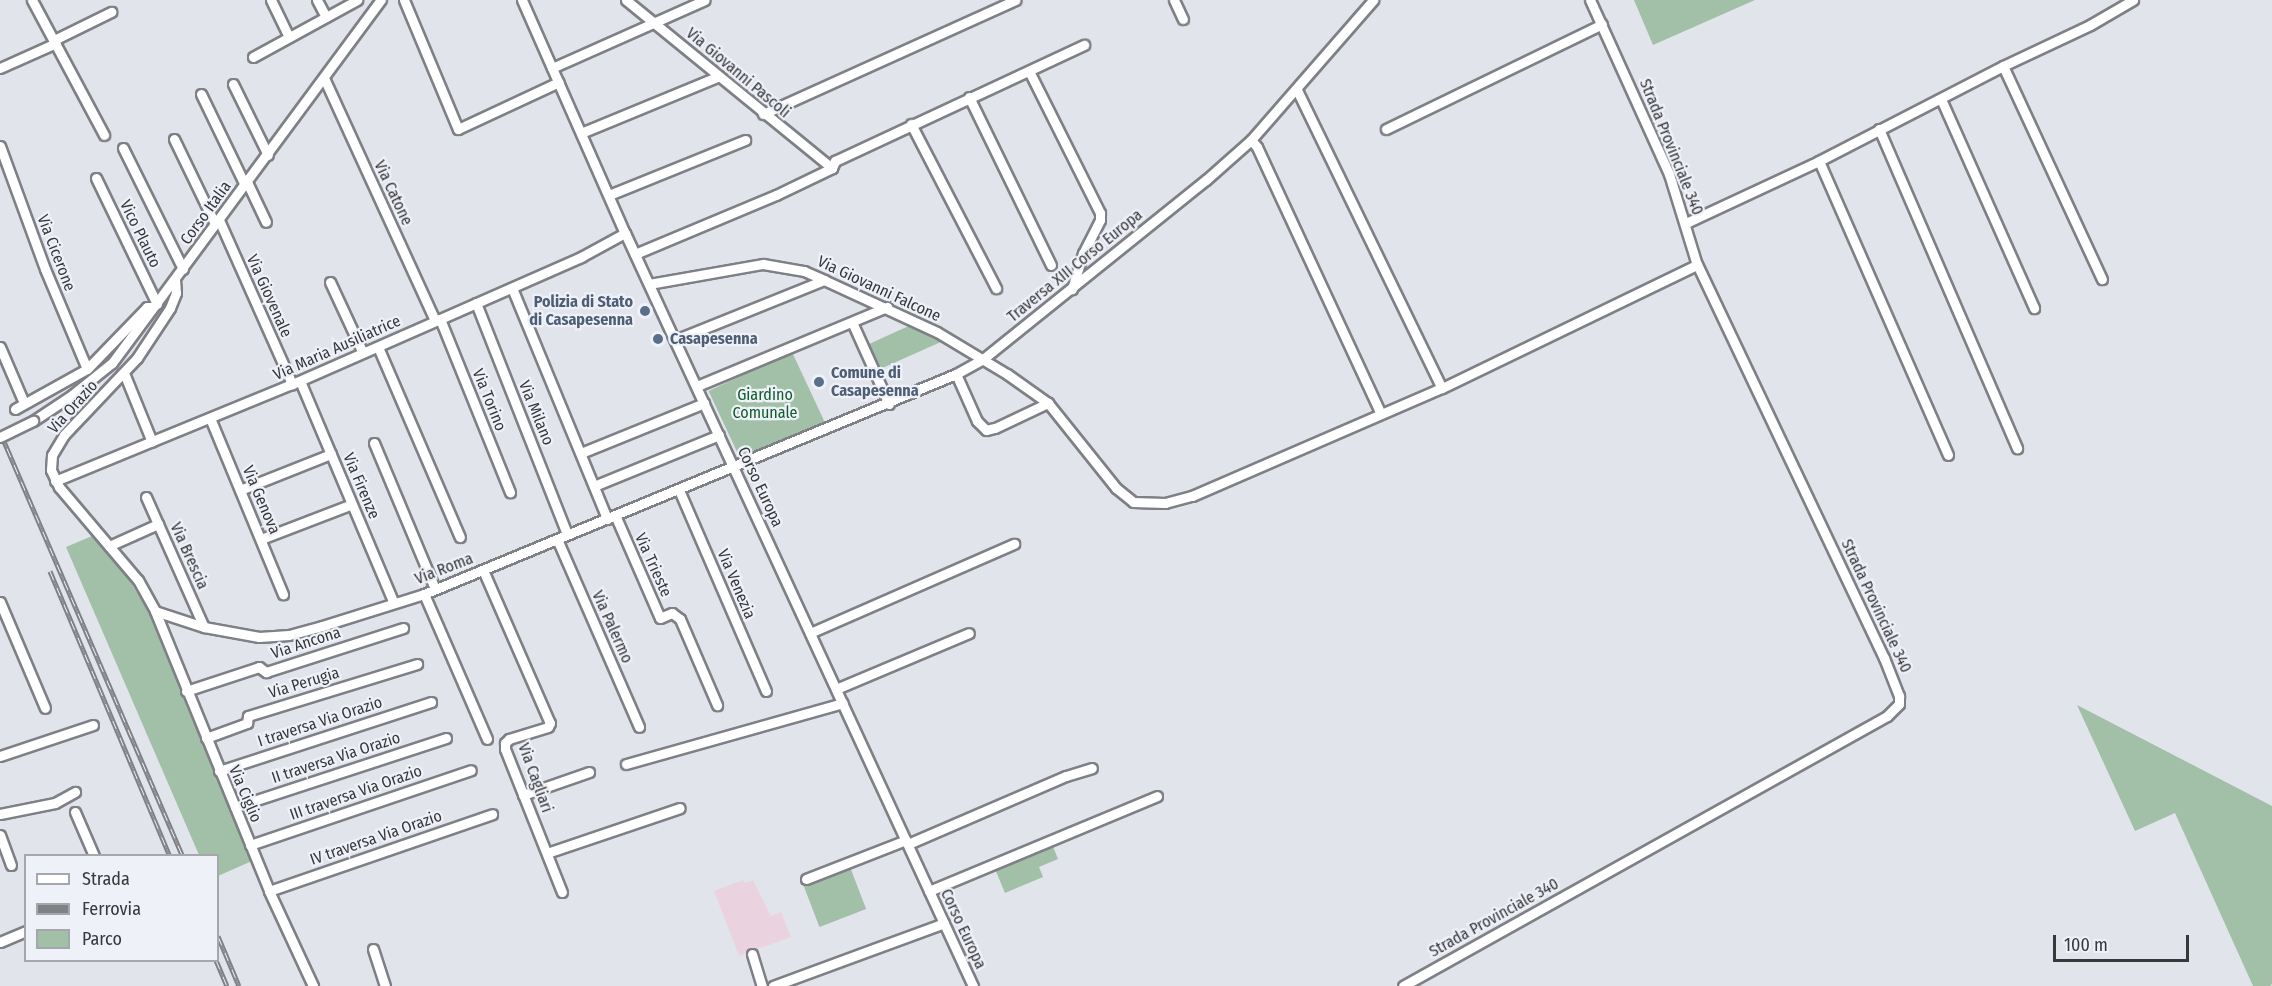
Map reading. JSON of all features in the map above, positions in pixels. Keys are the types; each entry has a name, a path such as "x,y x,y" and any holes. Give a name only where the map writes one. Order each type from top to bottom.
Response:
{"street":[{"path":"33,0 104,135"},
{"path":"271,0 289,37"},
{"path":"317,0 326,17"},
{"path":"253,57 357,0"},
{"name":"Corso Italia","path":"0,437 33,421 72,395 112,363 268,155 380,0"},
{"path":"404,0 458,129 559,82"},
{"name":"Corso Europa","path":"522,0 625,233 973,986"},
{"name":"Via Giovanni Pascoli","path":"626,0 832,168"},
{"path":"552,68 705,0"},
{"path":"763,114 1016,0"},
{"path":"1174,0 1183,19"},
{"name":"Traversa XIII Corso Europa","path":"734,468 889,404 956,374 983,359 1206,180 1251,140 1297,90 1373,0"},
{"name":"Strada Provinciale 340","path":"1403,986 1887,716 1899,704 1899,696 1884,658 1697,265 1686,223 1669,174 1590,0"},
{"path":"1686,223 1819,161 2003,66 2090,25 2133,0"},
{"path":"0,68 111,12"},
{"path":"1386,129 1602,24"},
{"path":"635,254 776,195 832,168 835,161 1084,45"},
{"path":"2003,66 2102,279"},
{"path":"1029,71 1100,213 1100,220 1083,253 1072,289"},
{"path":"581,134 719,76"},
{"name":"Via Catone","path":"324,78 438,320"},
{"path":"233,84 268,155"},
{"path":"1297,90 1442,388"},
{"path":"201,94 266,222"},
{"path":"969,97 1051,265"},
{"path":"1941,99 2034,308"},
{"path":"911,124 996,288"},
{"path":"1879,129 2017,448"},
{"name":"Via Giovenale","path":"174,139 296,383"},
{"path":"609,195 745,140"},
{"path":"1251,140 1257,147 1381,414"},
{"name":"Via Cicerone","path":"0,147 45,269 87,369"},
{"path":"123,148 183,269"},
{"path":"1819,161 1948,455"},
{"name":"Vico Plauto","path":"96,178 156,305"},
{"name":"Via Maria Ausiliatrice","path":"56,482 296,383 581,257 625,233"},
{"name":"Via Giovanni Falcone","path":"649,284 763,264 804,271 887,307 937,332 983,359 1048,403 1116,488 1133,502 1165,503 1191,496 1442,388 1697,265"},
{"name":"Via Orazio","path":"56,482 51,470 52,455 64,435 137,358 170,308 176,293 175,279"},
{"path":"675,340 824,280"},
{"path":"330,282 363,353"},
{"path":"512,288 594,486 611,517"},
{"name":"Via Milano","path":"476,303 567,534"},
{"path":"15,409 87,369 147,308 156,305"},
{"path":"697,387 887,307"},
{"name":"Via Torino","path":"438,320 510,492"},
{"path":"852,322 889,404"},
{"path":"378,346 460,537"},
{"path":"0,347 24,403"},
{"path":"124,373 152,442"},
{"path":"956,374 977,421 986,430 996,428 1048,403"},
{"name":"Via Firenze","path":"296,383 331,454 394,603"},
{"path":"581,453 704,403"},
{"name":"Via Genova","path":"210,418 284,594"},
{"path":"594,486 719,435"},
{"path":"374,443 435,589"},
{"path":"240,490 331,454"},
{"name":"Via Roma","path":"155,611 204,627 259,637 289,636 424,594 734,468"},
{"path":"56,482 138,580 155,611"},
{"name":"Via Venezia","path":"679,490 766,690"},
{"name":"Via Brescia","path":"147,497 204,627"},
{"path":"261,539 352,504"},
{"name":"Via Trieste","path":"611,517 660,618 672,613 680,619 717,705"},
{"path":"109,546 158,524"},
{"name":"Via Palermo","path":"556,539 639,727"},
{"path":"810,633 1014,544"},
{"name":"Via Cagliari","path":"483,570 550,723 548,726 509,739 505,743 505,749 562,892"},
{"path":"424,594 487,739"},
{"path":"0,602 45,708"},
{"name":"Via Ciglio","path":"155,611 269,891 313,986"},
{"name":"Via Ancona","path":"186,691 260,667 266,672 403,627"},
{"path":"836,689 969,633"},
{"name":"Via Perugia","path":"206,738 247,723 248,716 417,664"},
{"name":"I traversa Via Orazio","path":"219,771 430,702"},
{"path":"626,764 843,703"},
{"path":"0,756 93,724"},
{"name":"II traversa Via Orazio","path":"234,807 446,738"},
{"path":"806,879 907,842 1066,776 1092,768"},
{"name":"III traversa Via Orazio","path":"250,845 471,770"},
{"path":"523,795 589,772"},
{"path":"0,813 55,803 75,792"},
{"path":"929,891 1157,796"},
{"path":"547,853 680,808"},
{"path":"75,812 94,854"},
{"name":"IV traversa Via Orazio","path":"269,891 492,814"},
{"path":"0,835 11,866"},
{"path":"773,986 944,923"},
{"path":"0,942 24,932"},
{"path":"373,949 385,986"},
{"path":"752,954 762,986"}],"shaded area":[{"path":"743,880 745,883 753,880 771,916 781,912 791,937 739,956 714,891"}],"green space":[{"path":"1634,0 1755,0 1653,45"},
{"path":"913,324 943,341 878,370 867,345"},
{"name":"Giardino Comunale","path":"792,352 825,422 741,461 709,391"},
{"path":"92,536 122,568 147,609 252,861 219,876 219,854 199,854 66,547"},
{"path":"2077,705 2272,806 2272,984 2270,986 2253,986 2175,813 2135,831"},
{"path":"1052,844 1058,859 1039,867 1043,877 1005,893 995,869"},
{"path":"850,867 866,909 819,927 803,885"}],"railway":[{"path":"0,432 182,854"},
{"path":"50,571 169,854"},
{"path":"219,938 239,986"},
{"path":"217,962 227,986"}],"place":[{"name":"Polizia di Stato di Casapesenna","path":"645,311"},
{"name":"Casapesenna","path":"658,339"},
{"name":"Comune di Casapesenna","path":"819,382"}]}
